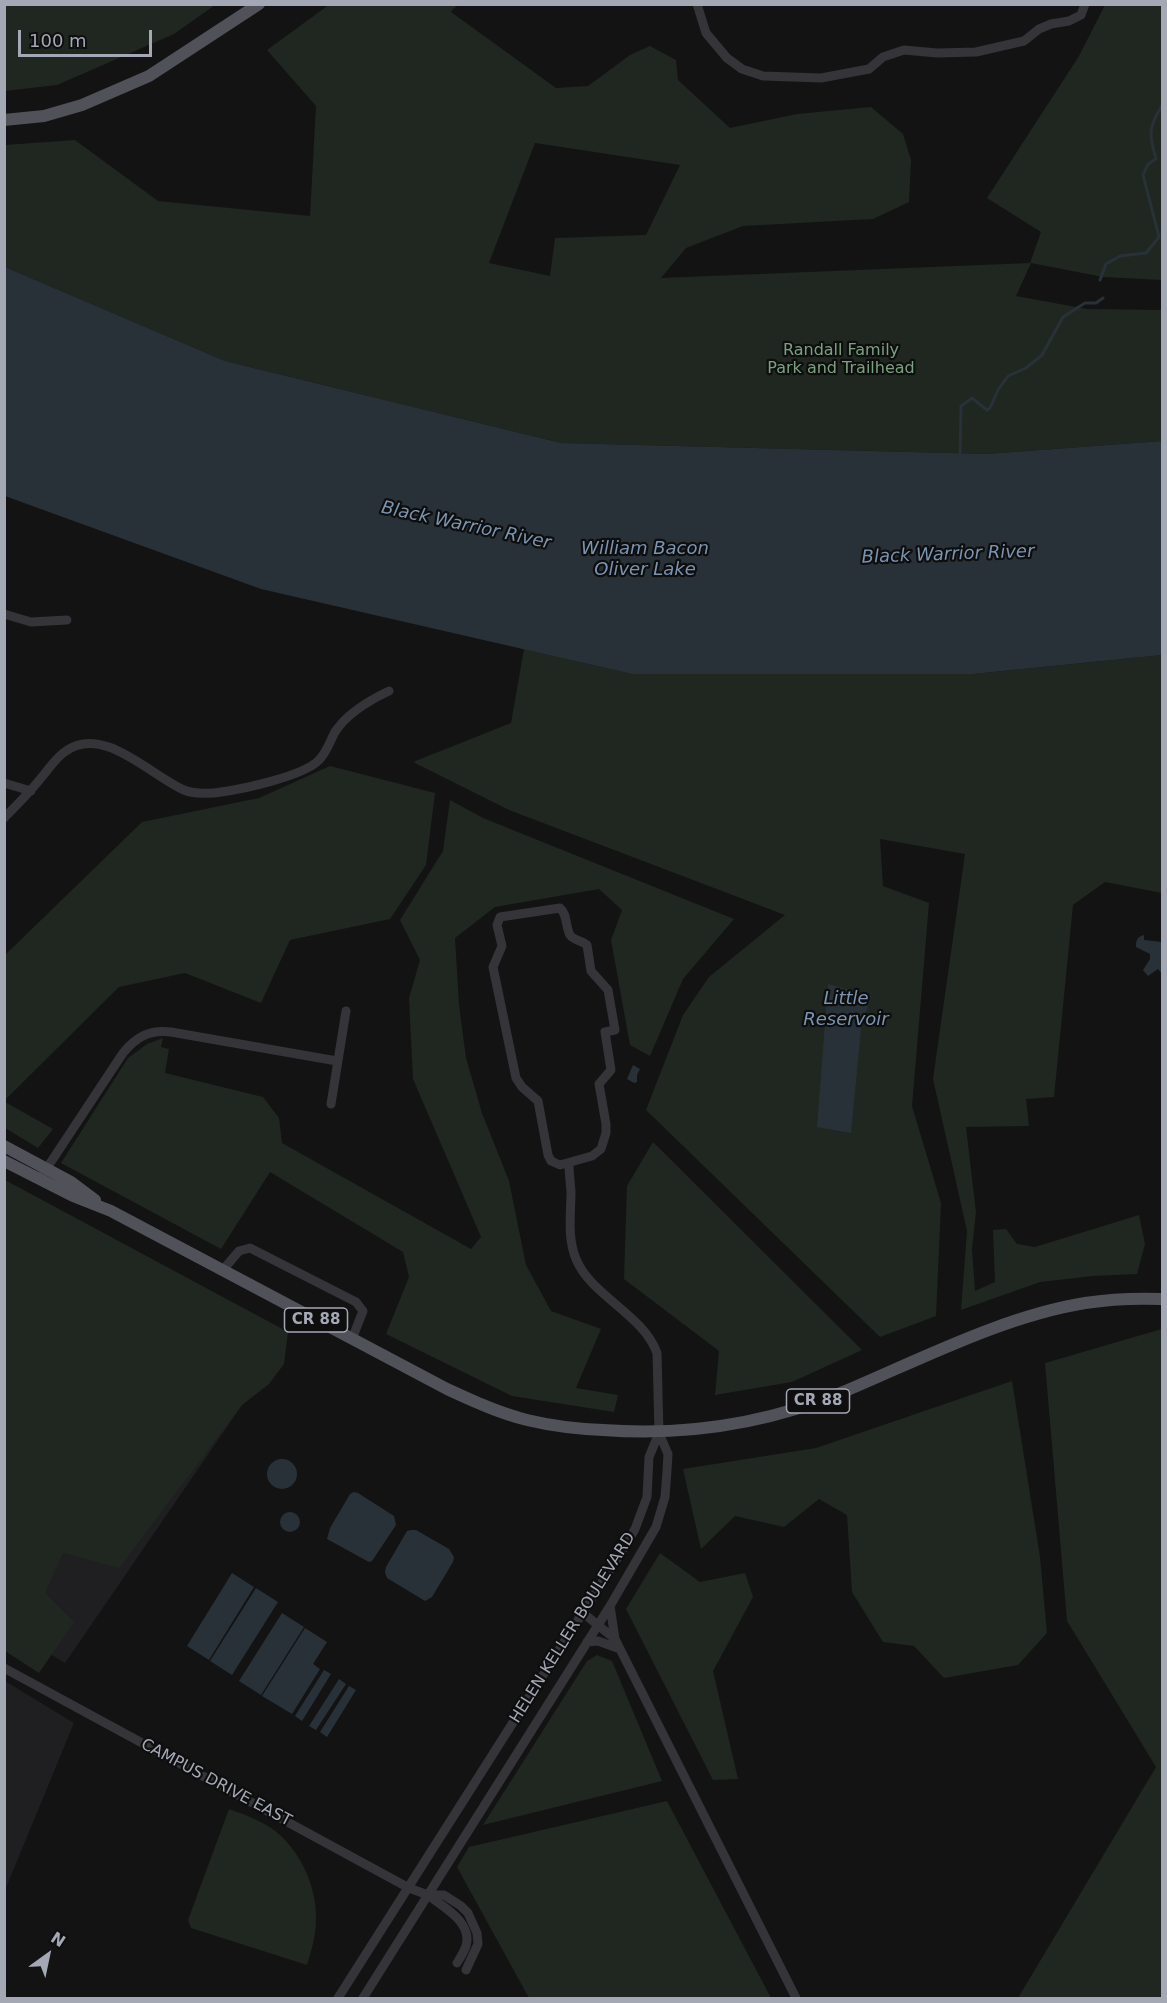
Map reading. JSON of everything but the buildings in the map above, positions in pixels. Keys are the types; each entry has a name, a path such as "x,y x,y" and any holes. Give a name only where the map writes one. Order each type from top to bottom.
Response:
{"main road":[{"path":"4,120 44,116 82,105 149,76 259,4"},
{"name":"CR 88","path":"4,1146 71,1182 111,1211"},
{"name":"CR 88","path":"4,1161 73,1196 111,1211 454,1392 527,1420 587,1429 659,1433 702,1430 744,1423 803,1407 997,1328 1056,1310 1086,1303 1162,1299"}],"street":[{"path":"698,4 706,33 727,58 742,69 763,75 796,78 821,78 868,69 883,57 904,50 937,53 976,52 1024,41 1039,29 1069,21 1081,15 1085,4"},
{"path":"4,614 31,622 67,620"},
{"path":"4,818 31,791 62,753 79,745 90,744 111,748 187,791 219,792 271,780 311,766 320,760 336,730 344,722 369,701 389,691"},
{"path":"4,783 31,791"},
{"path":"555,908 563,910 570,935 587,945 591,971 608,990 615,1030 605,1032 611,1070 599,1084 606,1124 604,1142 598,1154 569,1163 560,1165 551,1161 538,1101 516,1078 493,967 502,946 498,920 503,915 555,908"},
{"path":"331,1104 346,1011"},
{"path":"39,1180 123,1053 139,1038 149,1033 160,1030 337,1062"},
{"path":"569,1163 571,1246 577,1262 586,1275 652,1341 657,1353 659,1433"},
{"path":"222,1271 239,1251 250,1248 356,1302 363,1311 352,1339"},
{"name":"HELEN KELLER BOULEVARD","path":"363,1998 587,1642 656,1527 661,1516 666,1491 668,1454 659,1433"},
{"name":"HELEN KELLER BOULEVARD","path":"338,1998 635,1529 646,1497 649,1457 659,1433"},
{"path":"609,1606 615,1639 796,1998"},
{"path":"583,1613 615,1639"},
{"path":"587,1642 598,1641 620,1649"},
{"name":"CAMPUS DRIVE EAST","path":"4,1668 409,1888 428,1895"},
{"path":"428,1895 456,1916 462,1924 466,1934 466,1945 457,1963"},
{"path":"428,1895 444,1895 468,1913 474,1923 478,1944 466,1970"}],"shaded area":[{"path":"242,1405 65,1663 5,1627 5,1436"},
{"path":"5,1681 74,1723 5,1890"}],"green space":[{"name":"Randall Family Park and Trailhead","path":"330,4 457,5 451,12 556,88 588,86 630,55 650,46 676,60 678,80 730,128 797,114 871,107 903,134 911,160 909,202 873,219 743,226 686,248 661,278 1030,263 1041,232 987,198 1079,56 1105,5 1162,5 1162,280 1103,277 1031,263 1016,296 1087,309 1162,310 1162,441 987,454 561,443 225,361 5,267 5,145 75,140 158,201 310,216 316,106 267,50","holes":["535,143 680,165 646,235 555,238 550,276 489,263"]},
{"path":"4,5 215,5 174,34 57,85 5,91"},
{"path":"524,649 632,674 973,674 1162,655 1162,893 1105,882 1073,905 1054,1097 1026,1099 1029,1126 966,1127 976,1212 972,1249 975,1291 995,1282 993,1230 1006,1229 1017,1244 1035,1247 1139,1215 1145,1244 1137,1274 1040,1282 961,1310 967,1231 933,1079 965,854 880,839 883,886 929,903 912,1106 941,1203 936,1316 880,1337 646,1110 683,1015 709,977 785,915 509,810 413,762 511,723"},
{"path":"330,766 435,793 426,865 390,919 290,940 261,1003 185,973 119,987 5,1100 5,955 142,822 259,798"},
{"path":"450,800 483,818 734,919 683,979 650,1056 630,1045 611,940 622,910 599,889 495,907 455,938 459,1005 466,1058 482,1113 509,1181 526,1265 551,1311 601,1329 576,1388 618,1395 614,1412 512,1396 386,1334 409,1277 403,1252 270,1172 221,1249 61,1163 128,1058 147,1044 163,1038 161,1047 169,1049 165,1073 263,1097 279,1118 282,1143 471,1249 481,1237 413,1079 409,998 420,960 400,920 443,851"},
{"path":"5,1102 53,1129 38,1148 5,1128"},
{"path":"653,1142 862,1350 792,1382 715,1395 719,1351 624,1279 627,1186"},
{"path":"5,1180 288,1332 284,1364 269,1384 242,1405 119,1568 63,1553 45,1593 74,1622 39,1673 5,1651"},
{"path":"1162,1329 1162,1998 1018,1998 1156,1767 1067,1621 1045,1363"},
{"path":"1012,1381 1040,1557 1047,1633 1018,1665 944,1678 914,1646 883,1642 852,1592 847,1515 819,1499 784,1527 735,1516 701,1549 683,1469 816,1448"},
{"path":"660,1553 700,1582 745,1573 753,1597 713,1671 738,1779 713,1780 626,1609"},
{"path":"597,1655 612,1661 662,1781 483,1825 587,1661"},
{"path":"667,1801 771,1998 529,1998 457,1867 469,1847"},
{"path":"229,1809 271,1828 290,1846 304,1868 310,1881 316,1906 315,1931 307,1965 191,1928 188,1920"}],"water":[{"name":"William Bacon Oliver Lake","path":"5,267 225,361 561,443 987,454 1162,441 1162,655 973,674 632,674 261,589 5,496"},
{"path":"1144,935 1144,940 1162,942 1162,974 1158,969 1148,976 1143,970 1150,959 1150,954 1136,945 1138,938"},
{"name":"Little Reservoir","path":"828,984 871,996 861,1029 851,1133 817,1127"},
{"path":"633,1065 640,1069 637,1082 634,1083 627,1079"},
{"path":"282,1459 288,1460 296,1468 296,1480 288,1488 282,1489 276,1488 268,1480 267,1474 268,1468 276,1460"},
{"path":"354,1492 394,1516 396,1525 372,1561 369,1562 327,1539 330,1528 350,1494"},
{"path":"286,1512 294,1512 300,1518 300,1526 294,1532 286,1532 280,1526 280,1518"},
{"path":"416,1530 449,1549 454,1557 432,1597 425,1601 387,1578 385,1572 407,1531"},
{"path":"232,1573 254,1587 209,1660 187,1646"},
{"path":"256,1588 278,1602 232,1675 210,1661"},
{"path":"282,1613 304,1627 261,1695 239,1681"},
{"path":"305,1628 327,1642 313,1664 320,1669 292,1714 262,1696"},
{"path":"324,1670 331,1674 302,1721 295,1716"},
{"path":"339,1679 346,1684 316,1730 309,1726"},
{"path":"349,1686 356,1690 327,1737 320,1732"}],"waterway":[{"path":"1100,280 1106,264 1120,256 1146,253 1159,237 1143,175 1148,164 1156,159 1151,131 1162,106"},
{"path":"960,456 961,406 972,398 987,410 990,408 998,390 1008,376 1026,368 1042,355 1063,317 1085,303 1096,303 1103,298"}],"water label":[{"name":"Black Warrior River","path":"466,526"},
{"name":"Black Warrior River","path":"948,555"}]}
